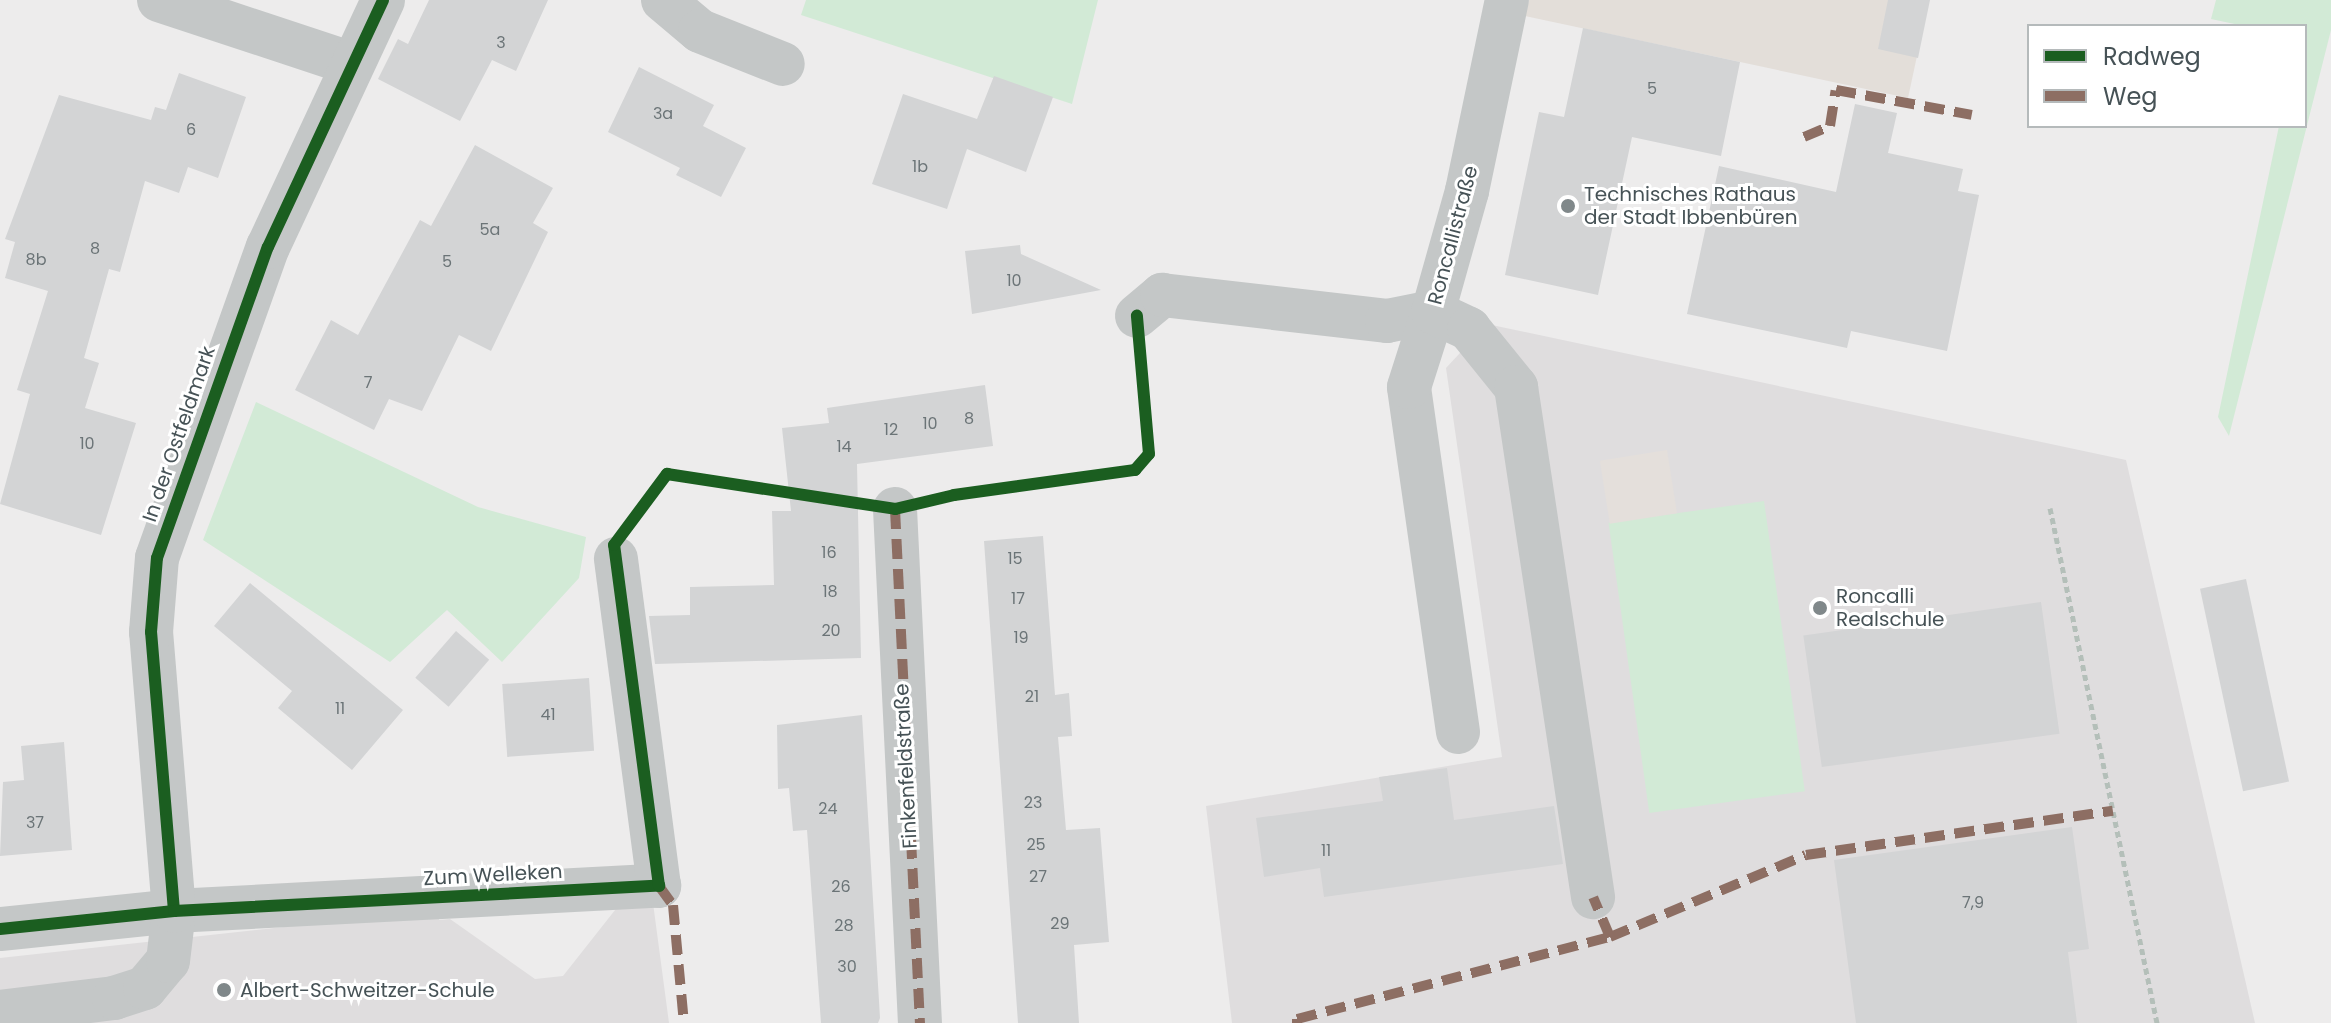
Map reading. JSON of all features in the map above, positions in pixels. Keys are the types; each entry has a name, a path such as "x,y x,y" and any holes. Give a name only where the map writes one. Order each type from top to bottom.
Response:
{"street":[{"path":"159,0 350,63"},
{"name":"In der Ostfeldmark","path":"0,1012 114,998 145,988 168,961 174,911 151,632 157,558 268,247 350,63 383,0"},
{"path":"663,0 700,31 783,64"},
{"name":"Roncallistraße","path":"1137,316 1162,295 1387,321 1433,312 1464,203 1507,0"},
{"path":"1458,732 1409,387 1433,312 1469,329 1516,387 1593,897"},
{"name":"Finkenfeldstraße","path":"895,509 920,1023"},
{"name":"Zum Welleken","path":"0,929 174,911 659,886 616,559"}],"path":[{"path":"2050,508 2157,1023"}],"shaded area":[{"path":"1529,0 1929,0 1908,98 1525,16"},
{"name":"Roncalli Realschule","path":"1487,324 2126,460 2255,1023 1232,1023 1206,806 1502,757 1446,368"},
{"name":"Albert-Schweitzer-Schule","path":"653,903 669,1023 0,1023 0,958 438,910 439,920 450,919 535,979 563,976 619,905"}],"green space":[{"path":"806,0 1098,0 1072,104 801,15"},
{"path":"2216,0 2331,0 2331,30 2307,126 2307,24 2235,24 2211,19"},
{"path":"2279,128 2306,128 2229,436 2218,417"},
{"path":"256,402 478,507 586,537 579,578 502,662 447,610 390,662 203,540"},
{"path":"1764,501 1805,791 1649,813 1609,523"}],"sand":[{"path":"1667,450 1677,513 1610,524 1600,461"}],"building":[{"path":"429,0 548,0 516,71 492,60 460,121 378,79 398,39 408,44"},
{"path":"1888,0 1930,0 1918,58 1878,49"},
{"path":"1583,28 1740,62 1721,156 1632,137 1598,295 1505,275 1539,112 1564,117"},
{"path":"639,67 714,105 703,126 746,148 721,197 676,175 680,168 608,132"},
{"path":"179,73 246,97 218,178 188,167 179,193 145,181 120,272 109,269 84,358 99,363 85,408 136,423 101,535 0,504 30,394 17,390 48,291 5,278 15,242 5,239 59,95 151,120 155,107 166,110"},
{"path":"994,76 1053,97 1026,172 967,149 947,209 872,184 903,94 977,119"},
{"path":"1855,104 1897,113 1888,153 1963,169 1958,191 1979,195 1947,351 1851,331 1847,348 1687,314 1719,166 1836,192"},
{"path":"475,145 553,188 533,223 548,232 491,351 459,335 422,411 389,399 374,430 295,390 331,320 358,335 420,220 431,226"},
{"path":"1020,245 1021,254 1101,290 972,314 965,251"},
{"path":"985,385 993,446 857,464 861,658 655,664 649,616 690,615 690,587 774,585 772,511 791,511 782,428 829,423 827,408"},
{"path":"1043,536 1055,695 1069,693 1072,736 1058,737 1066,830 1100,828 1109,942 1074,945 1079,1023 1018,1023 984,541"},
{"path":"2246,579 2289,781 2243,791 2200,589"},
{"path":"250,583 403,710 352,770 278,708 292,691 214,626"},
{"path":"2041,602 2060,734 1822,767 1803,635"},
{"path":"456,631 489,660 449,707 415,678"},
{"path":"589,678 594,751 507,757 502,684"},
{"path":"862,715 880,1018 878,1023 821,1023 807,830 793,831 789,788 778,789 777,725"},
{"path":"64,742 72,850 0,856 3,782 24,780 21,746"},
{"path":"1447,768 1454,820 1554,806 1563,864 1324,897 1320,868 1264,877 1256,818 1383,801 1379,777"},
{"path":"2072,827 2089,949 2068,952 2077,1023 1856,1023 1834,860"}],"marked path":[{"path":"1804,137 1830,126 1836,90 1972,115"},
{"path":"895,509 920,1023"},
{"path":"1610,937 1806,855 2113,811"},
{"path":"659,886 673,905 684,1023"},
{"path":"1297,1023 1297,1019 1610,937 1593,897"}],"cycle path":[{"path":"174,911 151,632 157,558 268,247 383,0"},
{"path":"0,929 174,911 659,886 614,545 667,474 895,509 954,495 1135,470 1149,454 1137,316"}],"place":[{"name":"Technisches Rathaus der Stadt Ibbenbüren","path":"1568,206"},
{"name":"Roncalli Realschule","path":"1820,608"},
{"name":"Albert-Schweitzer-Schule","path":"224,990"}]}
